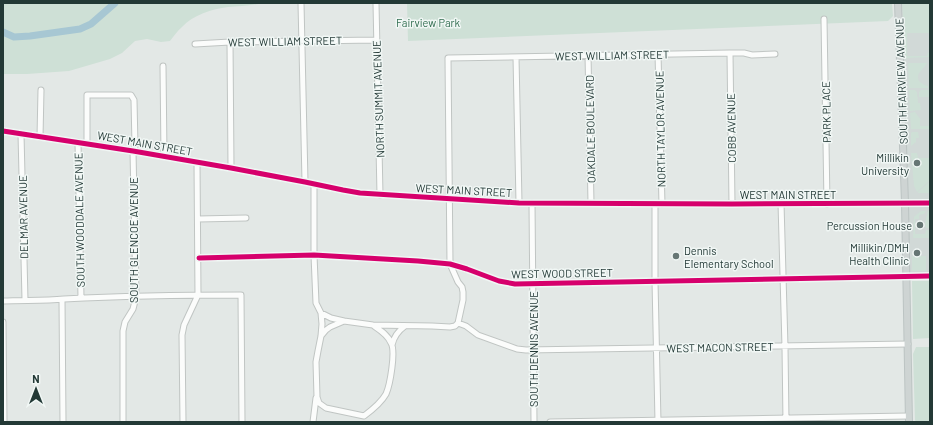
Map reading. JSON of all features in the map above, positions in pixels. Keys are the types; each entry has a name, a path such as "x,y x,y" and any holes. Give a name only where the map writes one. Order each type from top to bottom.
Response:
{"main road":[{"name":"SOUTH FAIRVIEW AVENUE","path":"898,3 907,276 908,419"}],"street":[{"path":"301,3 305,182"},
{"name":"NORTH SUMMIT AVENUE","path":"376,3 380,195"},
{"name":"PARK PLACE","path":"824,20 827,204"},
{"name":"WEST WILLIAM STREET","path":"195,44 230,42 376,40"},
{"path":"230,42 231,168"},
{"name":"WEST WILLIAM STREET","path":"449,199 448,58 730,52 752,55 775,54"},
{"name":"COBB AVENUE","path":"730,52 732,204"},
{"name":"NORTH TAYLOR AVENUE","path":"658,54 662,204"},
{"name":"OAKDALE BOULEVARD","path":"588,55 591,203"},
{"path":"516,57 519,203"},
{"path":"163,66 164,156"},
{"path":"40,137 41,90"},
{"name":"SOUTH GLENCOE AVENUE","path":"87,144 88,95 131,95 134,100 135,146 133,151 136,297 133,309 125,322 123,331 123,422"},
{"name":"WEST MAIN STREET","path":"3,131 164,156 360,193 380,195 519,203 930,203"},
{"name":"DELMAR AVENUE","path":"21,134 25,300"},
{"name":"SOUTH WOODDALE AVENUE","path":"78,142 81,298"},
{"path":"183,422 182,335 184,325 198,295 197,162"},
{"path":"313,422 317,397 316,362 322,324 321,313 316,303 314,184"},
{"path":"321,313 331,318 344,321 373,325 455,326 458,323 463,300 463,292 450,264 449,199"},
{"name":"SOUTH DENNIS AVENUE","path":"532,203 534,422"},
{"path":"781,203 785,346 785,420"},
{"path":"655,204 658,421"},
{"path":"198,219 246,218"},
{"name":"WEST WOOD STREET","path":"198,258 314,255 418,261 450,264 507,283 533,284 930,276"},
{"path":"3,301 198,295 241,296 242,422"},
{"path":"62,300 63,422"},
{"path":"321,336 330,327 344,321"},
{"path":"3,322 4,422"},
{"name":"WEST MACON STREET","path":"458,323 466,326 478,335 517,349 533,350 908,344"},
{"path":"373,325 387,336 392,345"},
{"path":"364,416 379,404 385,394 389,383 392,365 393,340 400,329 406,326"},
{"path":"317,397 319,403 326,408 364,416"},
{"path":"364,416 365,422"},
{"path":"550,422 908,419"}],"shaded area":[{"name":"Millikin University","path":"900,30 930,30 930,276 907,276"}],"green space":[{"path":"3,3 262,3 209,11 186,23 170,41 161,42 147,39 135,41 122,53 110,59 69,71 3,74"},
{"name":"Fairview Park","path":"407,3 892,3 893,16 888,21 408,41"},
{"path":"902,3 930,3 930,33 907,33 907,56 927,56 928,52 929,57 907,59 904,57"},
{"path":"908,63 927,63 919,73 918,78 921,83 928,86 928,88 909,88"},
{"path":"909,90 915,90 917,92 918,103 920,103 921,110 910,111"},
{"path":"921,90 930,90 930,97 919,97 919,92"},
{"path":"915,112 921,120 920,126 930,126 930,129 911,129 910,113"},
{"path":"918,132 919,138 916,138 916,142 911,146 911,133"},
{"path":"911,153 917,153 918,158 930,158 930,180 917,192 914,186"},
{"path":"930,181 930,193 918,193 918,192"},
{"path":"921,211 926,211 924,214 919,215 919,219 915,219 915,234 925,234 926,230 930,230 930,238 913,238 914,217"},
{"path":"928,211 930,211 930,228 926,228 925,223"},
{"path":"912,256 926,256 926,271 912,271"},
{"path":"912,281 930,281 930,338 913,339"},
{"path":"916,347 930,347 930,422 916,422 915,420 913,354"}],"waterway":[{"path":"3,32 14,37 80,29 91,24 115,3"}],"cycle path":[{"path":"3,131 231,168 360,193 519,203 930,203"},
{"path":"199,258 314,255 418,261 450,264 499,281 515,284 930,276"}],"place":[{"name":"Millikin University","path":"917,163"},
{"name":"Percussion House","path":"920,225"},
{"name":"Millikin/DMH Health Clinic","path":"917,253"},
{"name":"Dennis Elementary School","path":"676,256"}]}
